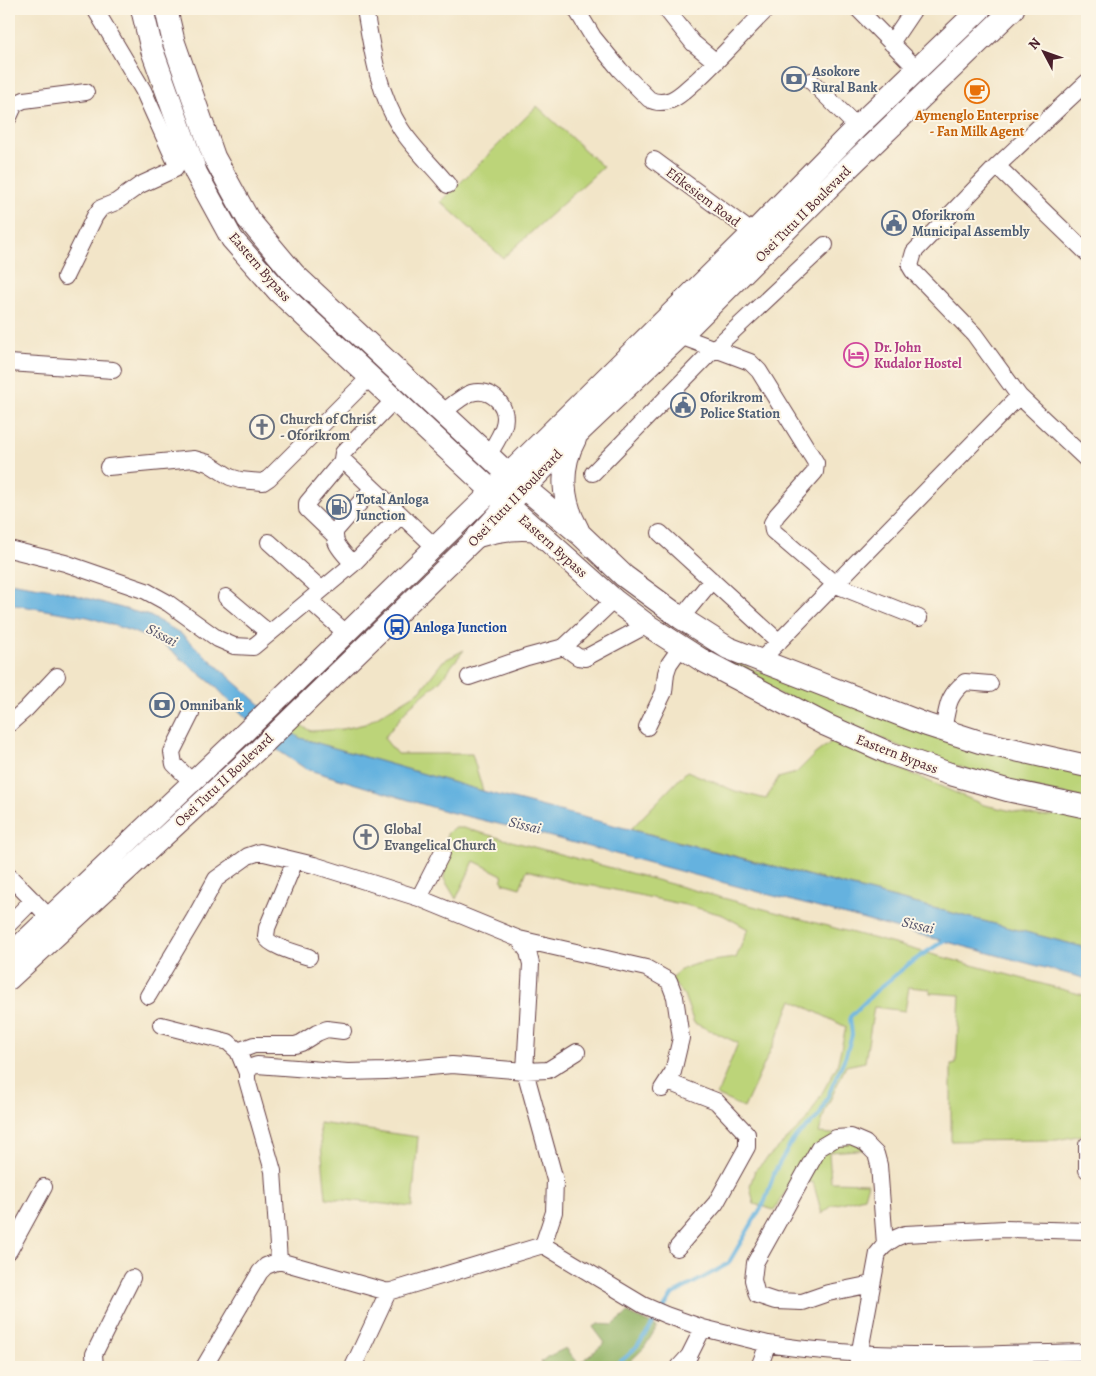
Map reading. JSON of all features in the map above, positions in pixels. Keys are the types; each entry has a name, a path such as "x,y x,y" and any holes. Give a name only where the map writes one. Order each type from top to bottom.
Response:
{"highway":[{"name":"Eastern Bypass","path":"142,9 152,50 196,173 232,238 279,292 500,498 614,600 647,625 700,659 826,725 889,753 950,774 1007,790 1087,807"},
{"name":"Eastern Bypass","path":"166,9 174,43 214,157 248,220 294,274 488,456 581,535 624,576 680,618 728,648 943,730 980,742 1087,766"},
{"name":"Osei Tutu II Boulevard","path":"500,498 857,127 980,9"},
{"name":"Osei Tutu II Boulevard","path":"517,482 581,430 680,336 1013,9"},
{"path":"581,430 569,455 564,483 566,501 572,519 581,535"},
{"path":"478,536 508,529 524,528 537,530"}],"main road":[{"name":"Osei Tutu II Boulevard","path":"9,980 296,714 478,536 500,498"},
{"name":"Osei Tutu II Boulevard","path":"9,955 244,734 435,547 500,498"}],"street":[{"path":"65,277 95,216 101,208 116,202 140,185 175,169 176,163 143,90 95,9"},
{"path":"365,9 379,77 388,107 402,131 448,185"},
{"path":"576,9 594,37 620,70 649,99 655,102 673,99 716,62 767,9"},
{"path":"666,9 693,43 716,62"},
{"path":"858,9 918,70"},
{"path":"891,43 914,9"},
{"path":"811,81 857,127"},
{"path":"1087,82 997,166 914,252 910,266 974,334 1019,396 1087,460"},
{"path":"9,117 15,104 24,100 86,92"},
{"name":"Efikesiem Road","path":"654,160 753,233"},
{"path":"997,166 1087,253"},
{"path":"593,473 714,349 825,245"},
{"path":"680,336 750,362 759,371 816,463 815,472 772,523 773,530 836,585 918,618"},
{"path":"9,364 113,370"},
{"path":"108,467 194,459 208,463 230,477 263,482 370,377"},
{"path":"442,413 470,393 485,392 500,400 504,409 504,426 488,456"},
{"path":"761,660 1019,396"},
{"path":"353,564 336,543 334,535 307,509 307,503 342,461 343,453 394,400"},
{"path":"342,461 435,547"},
{"path":"334,535 336,530 372,489"},
{"path":"9,549 65,564 146,591 168,603 218,639 234,646 253,646 353,564 400,516"},
{"path":"660,533 779,642"},
{"path":"269,542 316,595 347,634"},
{"path":"680,618 712,580"},
{"path":"226,597 269,633"},
{"path":"469,676 564,647 614,600"},
{"path":"564,647 578,657 585,658 647,625"},
{"path":"647,727 664,692 669,664 681,647"},
{"path":"9,724 57,676"},
{"path":"943,730 949,700 955,690 965,682 990,684"},
{"path":"190,714 172,752 174,764 192,782"},
{"path":"148,996 216,879 248,856 260,852 314,865 419,898 519,939 646,968 669,981 676,997 680,1038 673,1072 665,1085 716,1101 747,1134 747,1147 716,1203 677,1248"},
{"path":"419,898 442,853"},
{"path":"295,861 267,928 266,937 276,946 309,957"},
{"path":"9,876 48,918"},
{"path":"9,924 33,900"},
{"path":"519,939 528,952 531,964 525,1071 555,1180 554,1212 543,1245"},
{"path":"161,1026 228,1042 238,1051 247,1073 247,1080 273,1171 279,1261"},
{"path":"238,1051 254,1045 294,1045 327,1029 343,1031"},
{"path":"247,1073 251,1067 257,1065 348,1072 386,1071 452,1065 525,1071 548,1070 577,1052"},
{"path":"872,1284 828,1293 802,1302 775,1301 757,1295 753,1280 755,1263 819,1148 836,1138 851,1136 865,1143 876,1154 879,1165 886,1244"},
{"path":"1087,1145 1087,1170"},
{"path":"9,1251 44,1187"},
{"path":"858,1361 878,1254 886,1244 895,1238 905,1234 1005,1229 1087,1231"},
{"path":"204,1367 260,1272 266,1266 279,1261 388,1292 543,1245 643,1305 703,1328 768,1344 858,1361 1087,1352"},
{"path":"95,1367 94,1354 132,1278"},
{"path":"353,1367 388,1292"},
{"path":"679,1367 688,1356 703,1328"},
{"path":"759,1367 768,1344"}],"green space":[{"path":"537,106 603,167 503,258 441,202"},
{"path":"684,638 754,670 1087,774 1087,799 1007,782 908,750 761,686"},
{"path":"464,650 439,682 410,706 384,738 397,754 472,754 483,791 300,738 291,732 298,724 311,731 343,729 365,724 420,691 443,661"},
{"path":"831,742 840,743 984,805 1040,817 1063,814 1087,819 1087,948 631,829 687,771 735,791 766,799 778,778 796,773 815,754"},
{"path":"453,828 463,828 1087,996 1087,1134 1057,1140 951,1141 951,1065 956,1064 960,995 930,993 930,989 909,987 905,1011 874,1007 865,1062 846,1066 825,1111 819,1133 870,1137 870,1149 829,1152 831,1182 868,1183 864,1197 833,1205 822,1214 813,1182 789,1186 774,1210 754,1204 750,1186 755,1170 807,1120 837,1066 846,1027 792,1000 744,1108 717,1095 738,1043 694,1023 684,995 671,980 679,971 691,965 736,958 748,929 723,915 690,906 579,884 527,870 520,888 503,883 502,875 474,861 456,899 444,879 447,834"},
{"path":"319,1123 418,1137 412,1207 326,1198"},
{"path":"628,1313 657,1327 644,1348 624,1367 544,1367 541,1362 566,1348 579,1364 605,1343 593,1327 599,1324 613,1325"}],"water":[{"name":"Sissai","path":"9,582 58,590 150,616 180,633 300,738 486,792 1087,948 1087,979 540,834 445,811 306,769 276,749 215,686 164,645 131,631 88,617 9,604"}],"waterway":[{"path":"664,1308 672,1295 728,1264 765,1201 775,1171 793,1140 819,1116 846,1055 852,1035 850,1017 876,991 909,964 946,939"},
{"path":"611,1367 632,1351 658,1316"}],"place":[{"name":"Asokore Rural Bank","path":"794,79"},
{"name":"Aymenglo Enterprise - Fan Milk Agent","path":"977,91"},
{"name":"Oforikrom Municipal Assembly","path":"894,223"},
{"name":"Dr. John Kudalor Hostel","path":"856,355"},
{"name":"Oforikrom Police Station","path":"683,405"},
{"name":"Church of Christ - Oforikrom","path":"262,427"},
{"name":"Total Anloga Junction","path":"339,507"},
{"name":"Anloga Junction","path":"397,627"},
{"name":"Omnibank","path":"162,705"},
{"name":"Global Evangelical Church","path":"366,837"}]}
